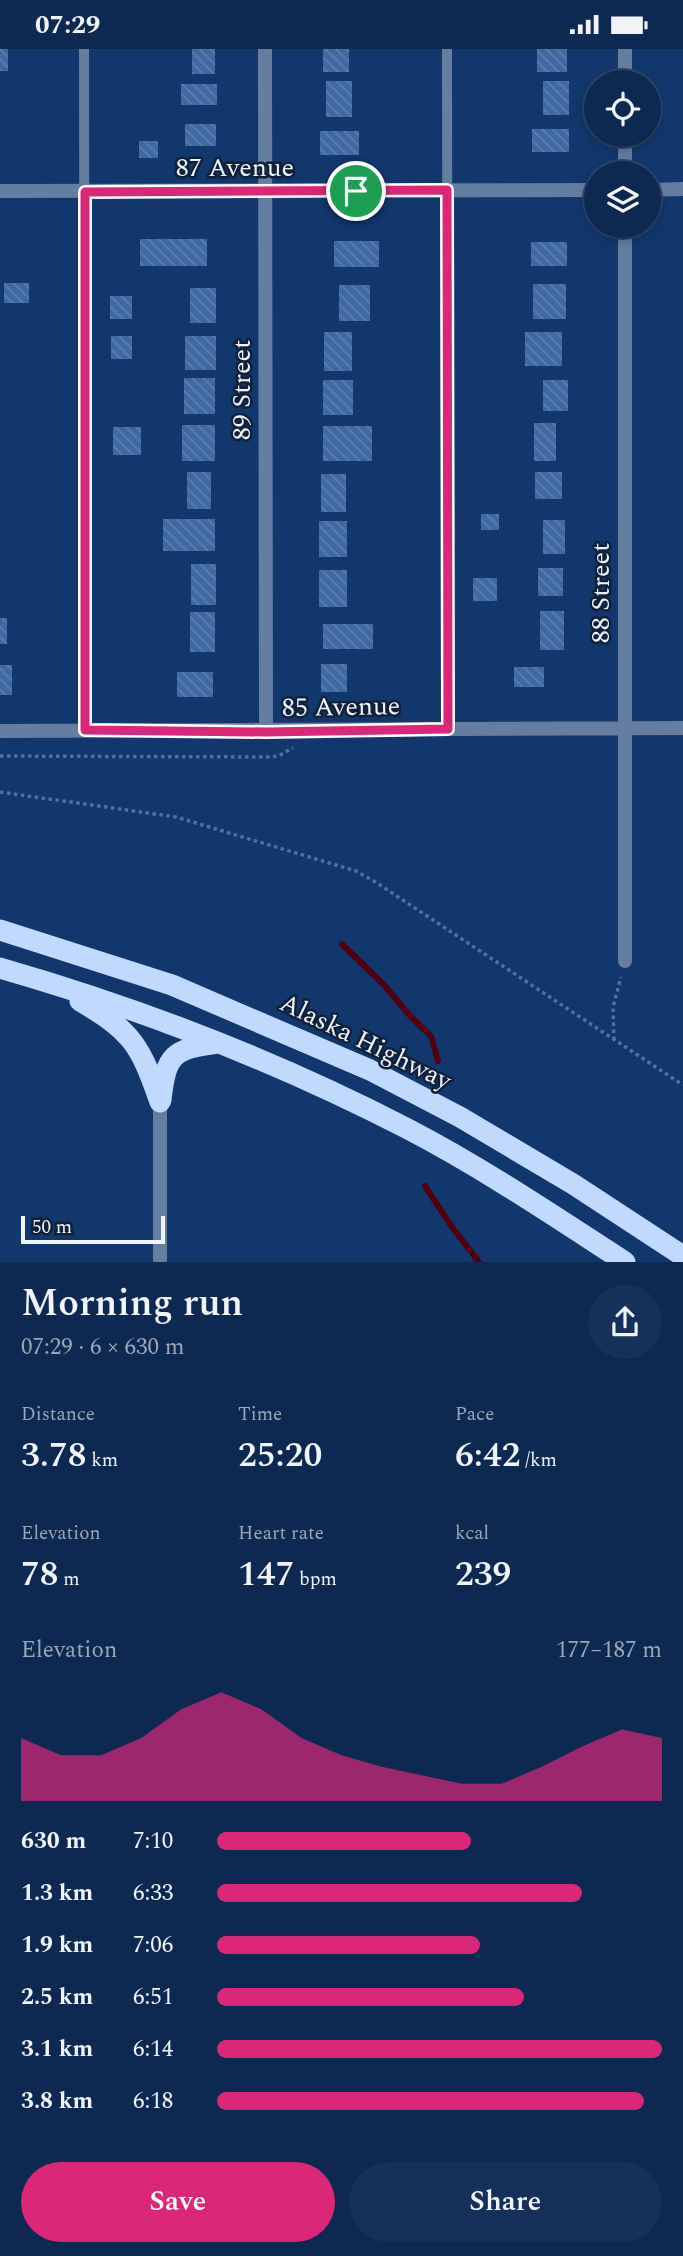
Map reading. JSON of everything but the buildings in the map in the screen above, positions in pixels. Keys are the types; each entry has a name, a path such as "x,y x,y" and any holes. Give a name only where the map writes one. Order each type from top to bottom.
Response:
{"highway":[{"name":"Alaska Highway","path":"0,930 172,985 370,1070 460,1117 683,1256"},
{"path":"0,968 137,1010 223,1042 410,1130 625,1262"},
{"path":"44,981 110,1019 124,1032 139,1049 160,1102"},
{"path":"160,1102 164,1073 173,1058 187,1047 223,1042"}],"street":[{"name":"89 Street","path":"265,49 266,732"},
{"path":"625,49 625,70"},
{"path":"661,190 683,189"},
{"name":"87 Avenue","path":"0,191 584,190"},
{"name":"88 Street","path":"625,238 625,961"},
{"name":"85 Avenue","path":"0,731 266,732 683,728"},
{"path":"160,1102 160,1262"}],"lane":[{"path":"84,49 85,730"},
{"path":"447,49 448,729"}],"path":[{"path":"0,756 267,757 278,756 293,748"},
{"path":"0,792 176,817 356,871 683,1085"},
{"path":"614,1040 612,1007 625,961"}],"waterway":[{"path":"342,944 431,1036 438,1061"},
{"path":"425,1186 479,1262"}],"route":[{"path":"447,190 448,729 266,732 85,730 85,192 356,191 447,190"}]}
